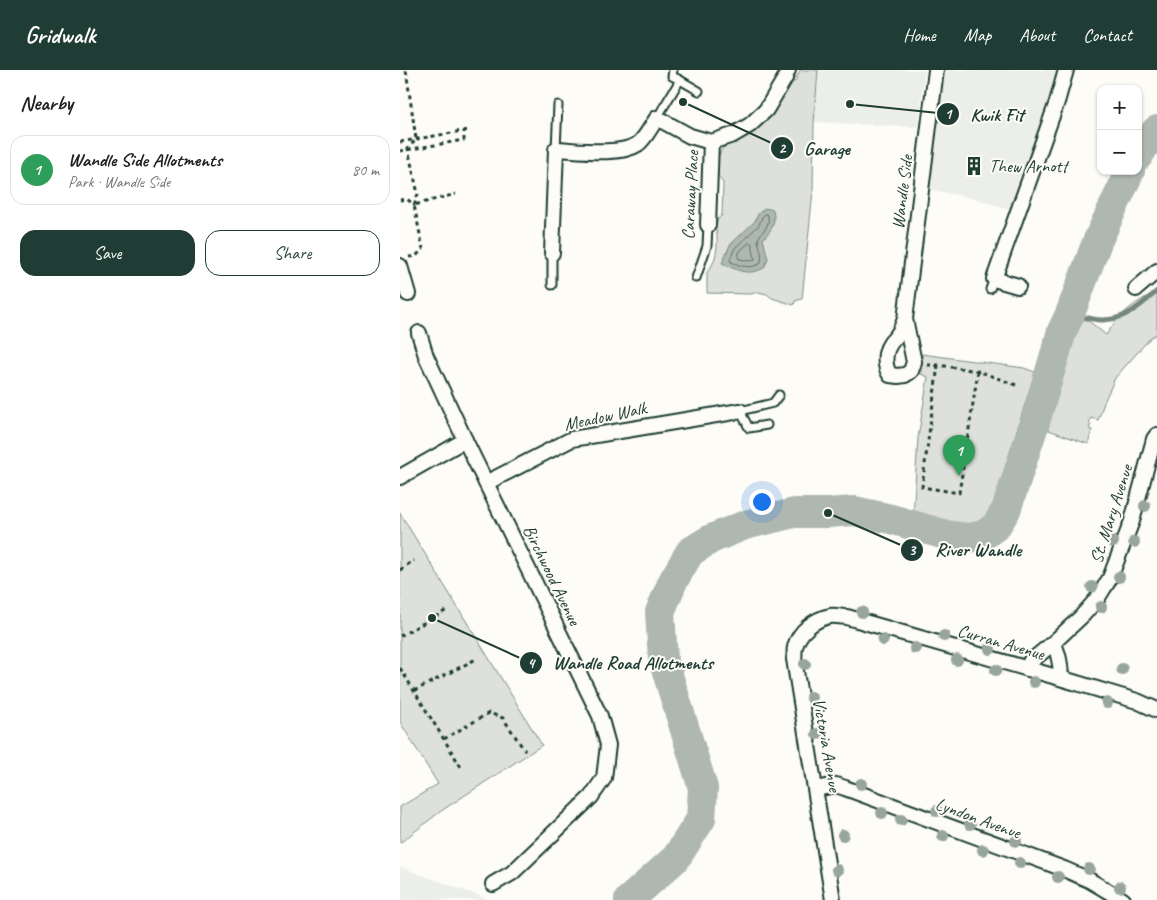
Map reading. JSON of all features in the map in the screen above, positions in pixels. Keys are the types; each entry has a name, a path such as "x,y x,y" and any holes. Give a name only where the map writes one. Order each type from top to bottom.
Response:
{"street":[{"name":"Caraway Place","path":"657,118 690,136 711,142 732,135 750,125 766,110 788,70"},
{"name":"Wandle Side","path":"905,319 914,362 912,371 905,375 890,375 886,370 886,354 889,344 899,334 905,319 936,70"},
{"path":"1018,286 992,284 1057,102 1066,70"},
{"path":"552,253 556,149 610,151 628,149 640,143 657,118"},
{"name":"Caraway Place","path":"708,225 711,142"},
{"path":"404,262 408,294"},
{"path":"1136,290 1157,272"},
{"name":"Birchwood Avenue","path":"419,333 426,356 465,440 600,716 608,746 604,778 592,797 512,873 493,884"},
{"name":"Meadow Walk","path":"486,483 572,439 740,411"},
{"name":"St. Mary Avenue","path":"1028,669 1030,662 1082,616 1097,599 1110,578 1132,521 1154,439 1157,435"},
{"path":"400,477 465,440"},
{"name":"Curran Avenue","path":"833,616 847,617 1060,678 1137,701 1157,710"},
{"name":"Victoria Avenue","path":"833,616 822,618 808,626 795,646 794,659 834,900"},
{"path":"1053,643 1057,650 1062,672 1060,678"},
{"name":"Lyndon Avenue","path":"816,789 836,785 845,788 1064,869 1089,880 1123,900"}],"lane":[{"path":"672,70 672,76 699,92"},
{"path":"657,118 680,80"},
{"path":"556,149 558,105"},
{"name":"Caraway Place","path":"696,278 707,246 708,225"},
{"path":"552,253 552,285"},
{"path":"767,425 749,428 740,411 772,403 780,394"}],"path":[{"path":"406,70 416,139 408,149"},
{"path":"400,142 466,130 464,140 400,151"},
{"path":"404,262 416,256 423,249 414,205 418,194 408,149"},
{"path":"414,205 456,194"},
{"path":"400,200 407,199 414,205"},
{"path":"913,364 938,365 978,371 1016,385"},
{"path":"938,365 922,487 959,494 978,371"},
{"path":"400,570 414,560"},
{"path":"400,636 447,610"},
{"path":"414,691 476,659"},
{"path":"400,668 461,766"},
{"path":"444,739 489,713 503,718 525,751"}],"shaded area":[{"path":"800,70 818,70 814,122 813,191 802,299 795,301 794,305 758,292 751,294 707,293 707,272 714,261 716,251 716,225 717,220 722,215 723,183 717,175 717,159 722,149 740,140 759,126 776,107 791,81 795,82"},
{"path":"818,70 925,70 918,127 814,122"},
{"path":"945,70 1057,70 1051,100 1011,211 978,199 930,190"},
{"path":"1157,291 1157,334 1151,337 1115,378 1098,420 1091,418 1089,429 1092,430 1088,444 1040,427 1080,314 1106,335 1128,309"},
{"path":"922,354 1024,368 1035,372 991,513 983,526 975,530 954,528 913,517 918,438 928,377 921,374"},
{"path":"400,513 542,745 441,811 400,843 400,807 438,784 400,722"},
{"path":"400,867 490,900 400,900"}],"water":[{"path":"765,208 773,210 774,223 763,239 768,259 764,268 753,272 743,272 722,263 730,245 755,221 758,214"}],"waterway":[{"path":"1142,150 1157,130"},
{"path":"629,900 676,858 701,819 703,788 663,659 660,612 673,581 690,552 711,539 745,525 794,513 854,511 891,519 946,535 969,538 984,535 996,526 1006,510 1062,331 1097,242 1128,175"},
{"path":"1070,314 1103,320 1121,317 1136,309 1157,291"}],"place":[{"name":"Garage","path":"683,102"},
{"name":"Kwik Fit","path":"850,104"},
{"name":"Thew Arnott","path":"974,166"},
{"name":"Wandle Side Allotments","path":"959,476"},
{"name":"River Wandle","path":"828,513"},
{"name":"Wandle Road Allotments","path":"432,618"}]}
